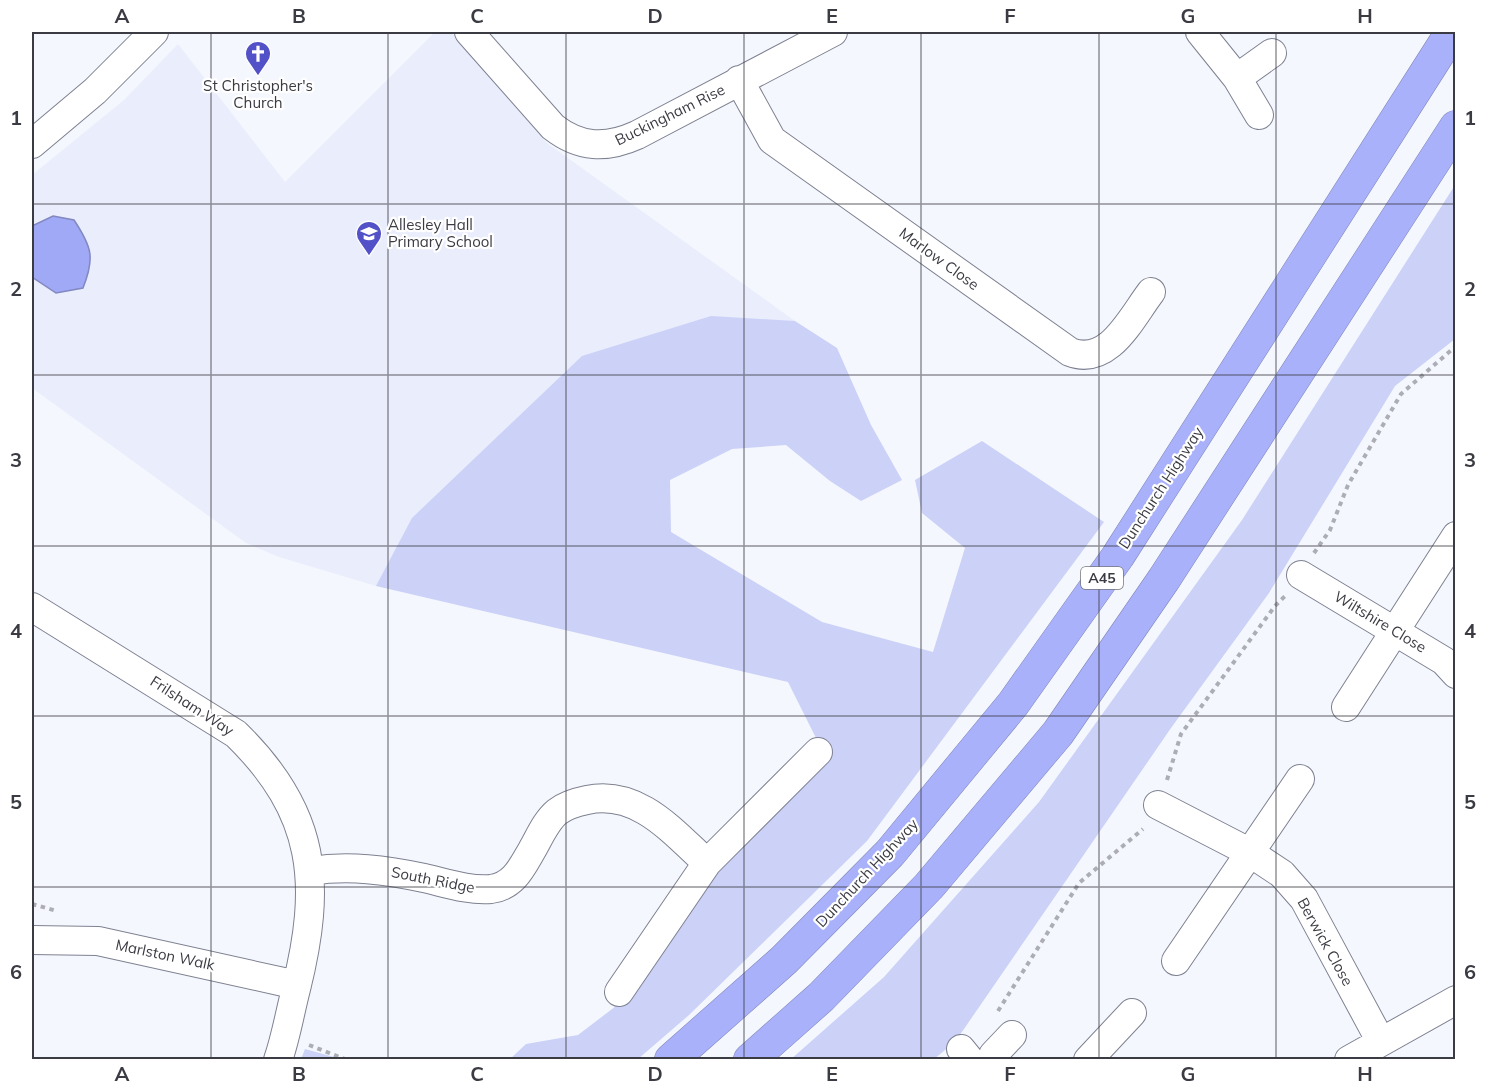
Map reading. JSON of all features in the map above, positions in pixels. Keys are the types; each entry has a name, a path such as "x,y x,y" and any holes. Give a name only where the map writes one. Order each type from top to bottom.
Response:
{"highway":[{"name":"Dunchurch Highway","path":"671,1059 784,960 890,853 1013,704 1118,556 1452,32"},
{"path":"750,1059 821,997 929,886 1058,733 1164,579 1455,128"}],"street":[{"path":"32,144 95,91 154,32"},
{"name":"Buckingham Rise","path":"470,32 553,127 568,138 597,146 622,142 833,32"},
{"path":"1200,32 1237,78 1259,115"},
{"path":"1237,78 1272,53"},
{"name":"Marlow Close","path":"739,80 761,124 772,140 1070,352 1081,356 1091,356 1111,346 1151,292"},
{"path":"1346,707 1455,536"},
{"name":"Wiltshire Close","path":"1301,575 1444,661 1455,674"},
{"name":"Frilsham Way","path":"32,607 236,734 257,755 289,801 300,830 310,871 308,936 280,1049"},
{"path":"618,992 707,863 818,752"},
{"path":"1176,961 1300,779"},
{"name":"South Ridge","path":"310,871 353,867 405,874 479,890 495,889 510,883 521,870 557,812 573,803 593,799 632,802 652,813 707,863"},
{"name":"Berwick Close","path":"1158,805 1249,852 1282,874 1304,900 1381,1042"},
{"name":"Marlston Walk","path":"32,940 98,940 297,984"},
{"path":"1349,1059 1455,1000"},
{"path":"1088,1059 1132,1013"},
{"path":"992,1059 1012,1035"}],"path":[{"path":"966,1054 998,1012 1079,883 1151,822 1181,734 1275,606 1295,586 1330,530 1348,485 1401,394 1455,346"},
{"path":"280,1049 347,1059"}],"shaded area":[{"name":"Allesley Hall Primary School","path":"435,32 451,32 547,143 795,321 376,586 279,557 246,543 32,388 32,175 124,100 178,44 285,182"},
{"path":"1455,185 1455,339 1395,386 1269,593 1171,728 955,1042 934,1059 790,1060 884,977 1039,802 1242,520"},
{"path":"711,316 795,321 837,348 871,425 902,480 861,501 830,481 786,445 732,449 670,480 671,532 822,622 933,652 965,548 922,513 915,480 982,441 1104,522 867,841 689,1015 638,1059 510,1059 526,1044 578,1035 620,1003 816,738 788,682 376,586 412,518 582,356"},
{"path":"305,1049 341,1059 301,1059"}],"water":[{"path":"53,216 74,220 88,245 89,269 83,288 56,293 32,277 32,226"}],"place":[{"name":"St Christopher's Church","path":"258,77"},
{"name":"Allesley Hall Primary School","path":"369,257"}]}
